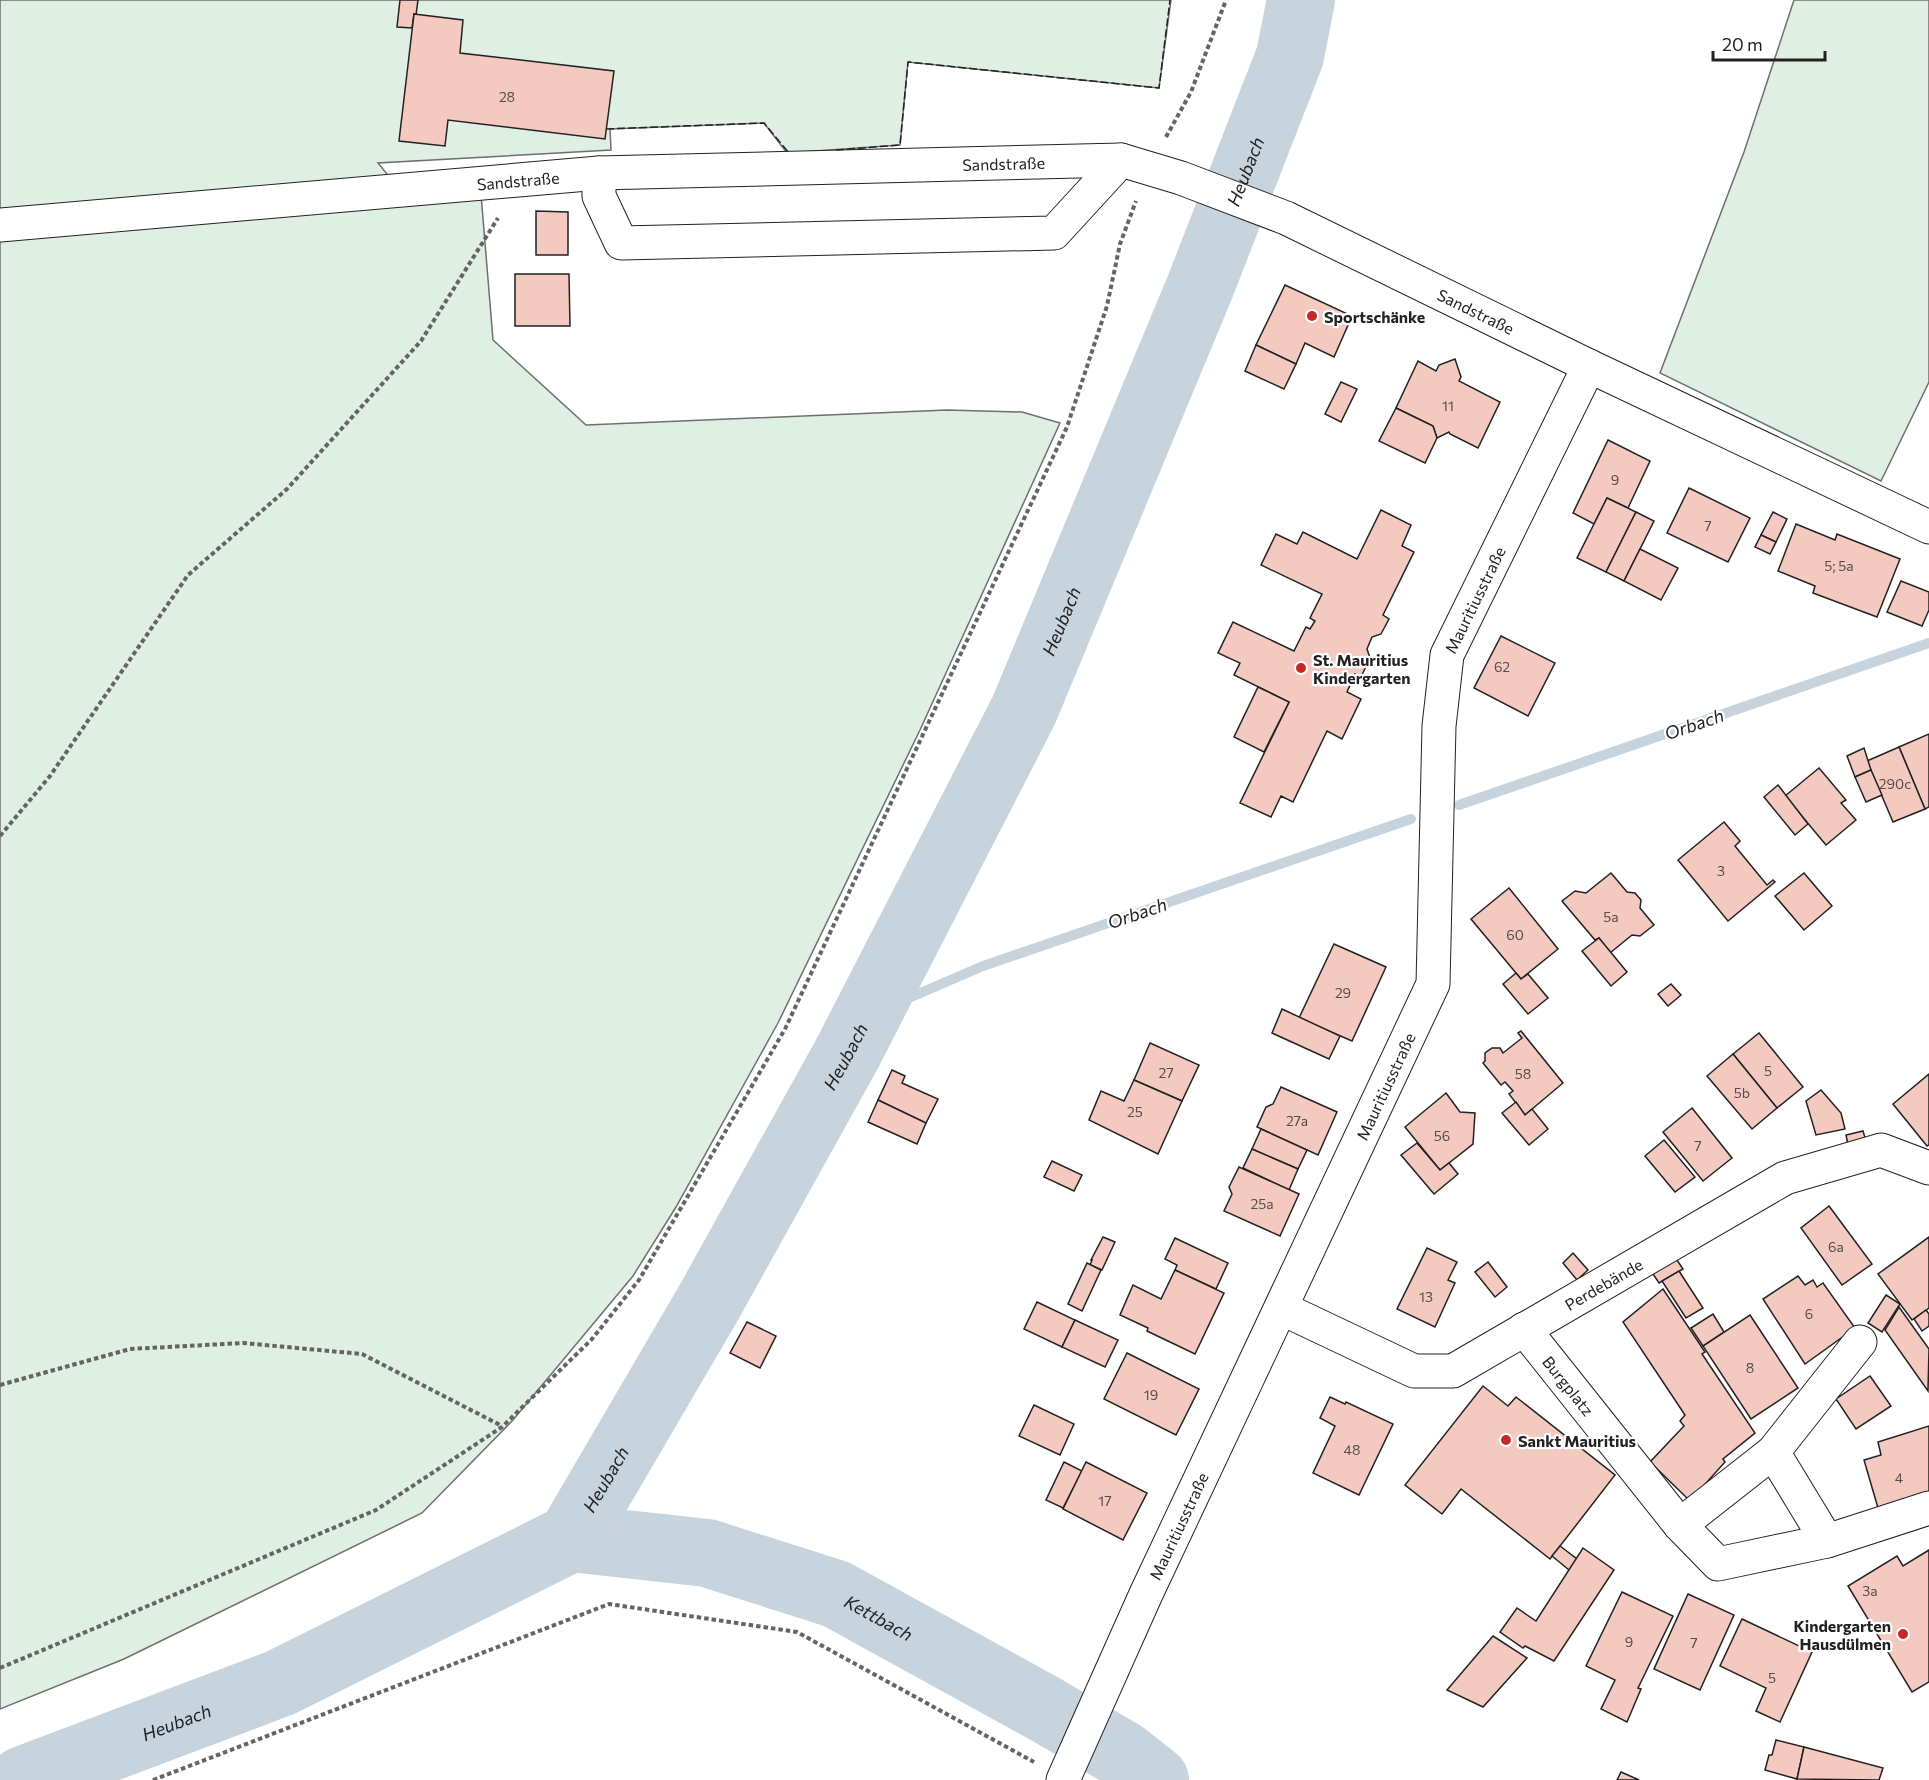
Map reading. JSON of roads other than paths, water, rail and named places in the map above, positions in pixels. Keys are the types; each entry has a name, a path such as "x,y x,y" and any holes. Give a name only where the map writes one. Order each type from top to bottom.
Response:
{"street":[{"name":"Sandstraße","path":"0,225 599,172 1135,164 1181,178 1286,218 1589,366 1929,526"},
{"path":"599,172 599,196 621,243 1054,233 1135,164"},
{"name":"Mauritiusstraße","path":"1067,1774 1146,1594 1433,984 1439,726 1447,655 1589,366"},
{"name":"Perdebände","path":"1281,1308 1414,1371 1453,1371 1785,1178 1881,1150 1929,1168"},
{"name":"Burgplatz","path":"1524,1329 1680,1525 1718,1564 1827,1541 1929,1508"},
{"path":"1680,1525 1773,1452 1860,1342"},
{"path":"1773,1452 1827,1541"}],"waterway":[{"name":"Heubach","path":"23,1780 280,1683 571,1538 708,1304 847,1054 1024,710 1200,287 1290,56 1301,0"},
{"name":"Orbach","path":"1459,805 1929,643"},
{"name":"Orbach","path":"867,1016 983,966 1411,819"},
{"name":"Kettbach","path":"571,1538 707,1553 836,1594 1045,1709 1122,1754 1155,1780"}],"place":[{"name":"Sportschänke","path":"1312,316"},
{"name":"St. Mauritius Kindergarten","path":"1301,668"},
{"name":"Sankt Mauritius","path":"1506,1440"},
{"name":"Kindergarten Hausdülmen","path":"1903,1634"}]}
